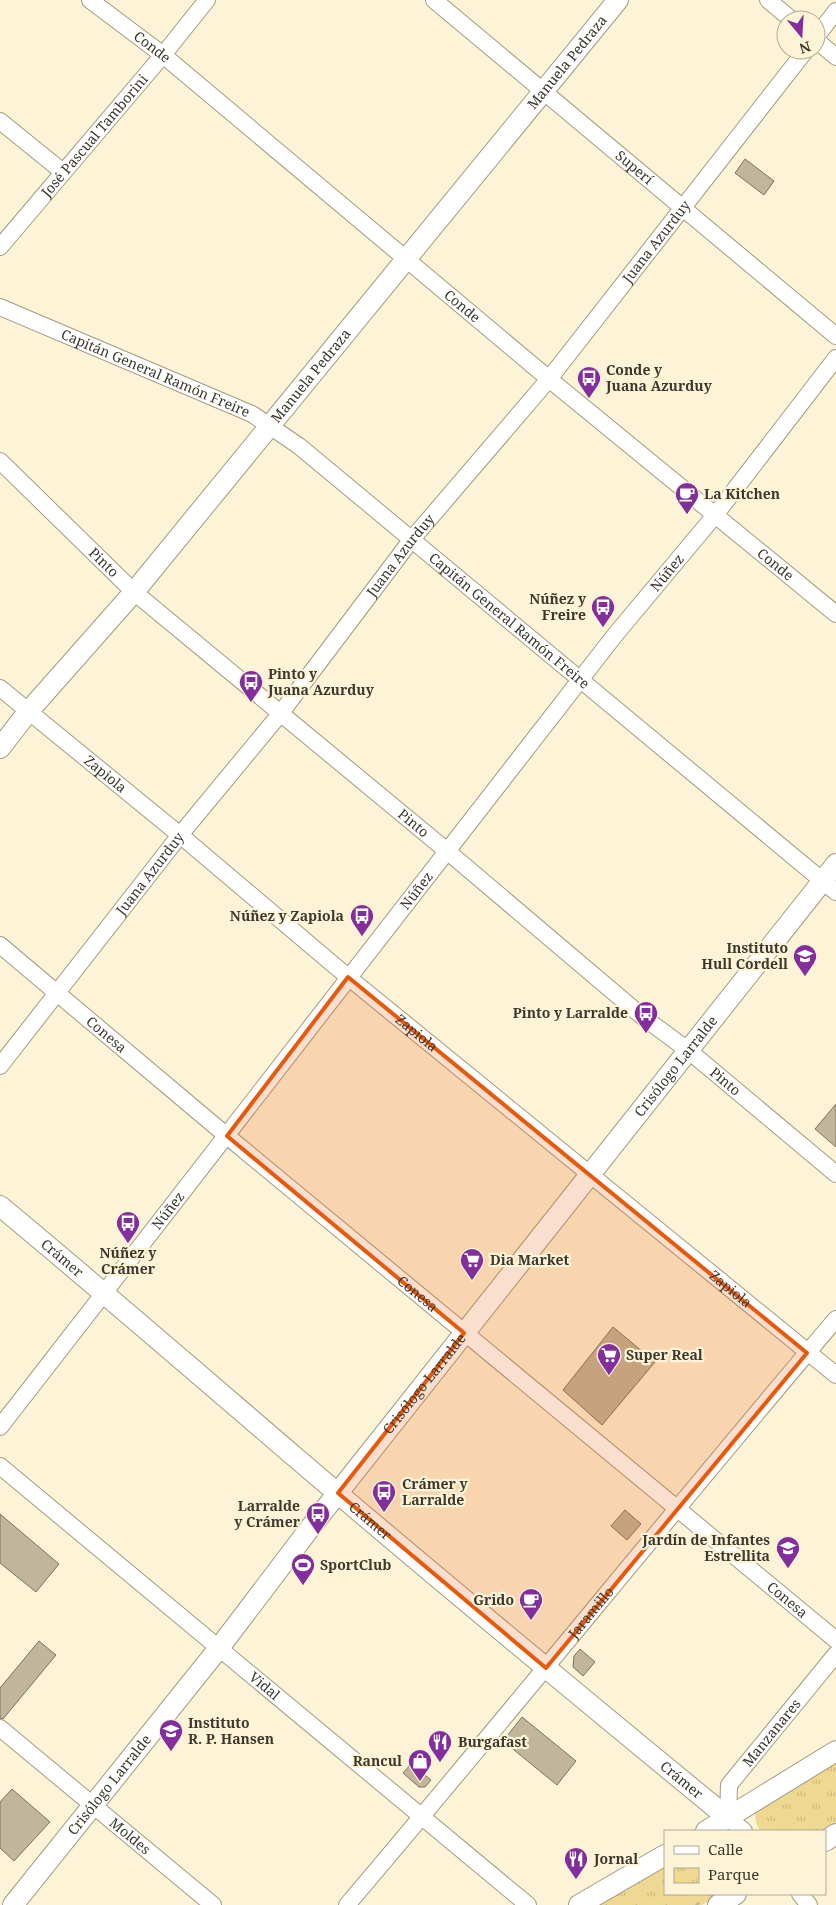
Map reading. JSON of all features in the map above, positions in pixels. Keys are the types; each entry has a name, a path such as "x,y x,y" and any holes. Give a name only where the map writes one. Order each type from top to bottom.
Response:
{"street":[{"name":"Conde","path":"90,0 163,55 549,379 836,614"},
{"name":"José Pascual Tamborini","path":"0,248 163,55 206,0"},
{"name":"Superí","path":"434,0 836,336"},
{"name":"Manuela Pedraza","path":"0,748 28,712 134,592 618,0"},
{"path":"768,0 780,10"},
{"path":"826,24 836,11"},
{"path":"826,48 836,57"},
{"name":"Juana Azurduy","path":"0,1066 180,835 280,714 412,539 549,379 684,209 798,60"},
{"path":"0,121 63,172"},
{"name":"Capitán General Ramón Freire","path":"0,307 252,414 299,446 829,886"},
{"name":"Núñez","path":"0,1427 579,680 716,514 836,358"},
{"name":"Pinto","path":"0,461 134,592 447,851 648,1021 689,1051 836,1174"},
{"name":"Zapiola","path":"0,688 180,835 348,977 836,1375"},
{"name":"Crisólogo Larralde","path":"13,1905 219,1648 338,1493 689,1051 829,886 836,864"},
{"name":"Conesa","path":"0,945 227,1136 836,1640"},
{"name":"Crámer","path":"0,1206 546,1668 743,1830"},
{"name":"Jaramillo","path":"347,1905 546,1668 676,1508 836,1319"},
{"name":"Vidal","path":"0,1466 528,1905"},
{"name":"Manzanares","path":"728,1818 729,1786 836,1654"},
{"name":"Moldes","path":"0,1728 213,1905"},
{"path":"708,1830 836,1751"},
{"path":"579,1905 664,1856"},
{"path":"718,1905 734,1895"},
{"path":"801,1895 809,1905"}],"highlighted area":[{"path":"348,977 807,1353 546,1668 338,1493 464,1333 227,1136"}],"green space":[{"path":"836,1760 836,1825 826,1830 759,1830 755,1816 756,1810"},
{"path":"664,1864 664,1895 718,1895 702,1905 591,1905"}],"building":[{"path":"745,159 774,181 764,195 735,173"},
{"path":"836,1104 836,1147 815,1129"},
{"name":"Super Real","path":"613,1327 655,1362 602,1425 563,1390"},
{"path":"625,1510 641,1524 627,1540 611,1526"},
{"path":"0,1514 59,1564 36,1592 0,1563"},
{"path":"39,1641 56,1655 3,1719 0,1718 0,1688"},
{"path":"580,1649 595,1662 583,1676 573,1667 574,1656"},
{"path":"522,1717 576,1761 557,1785 503,1741"},
{"path":"411,1764 431,1780 425,1787 419,1787 403,1773"},
{"path":"12,1789 50,1822 14,1861 0,1848 0,1802"}],"place":[{"name":"Conde y Juana Azurduy","path":"589,399"},
{"name":"La Kitchen","path":"687,515"},
{"name":"Núñez y Freire","path":"603,628"},
{"name":"Pinto y Juana Azurduy","path":"251,703"},
{"name":"Núñez y Zapiola","path":"362,937"},
{"name":"Instituto Hull Cordell","path":"805,977"},
{"name":"Pinto y Larralde","path":"646,1034"},
{"name":"Núñez y Crámer","path":"128,1244"},
{"name":"Dia Market","path":"472,1281"},
{"name":"Super Real","path":"609,1376"},
{"name":"Crámer y Larralde","path":"384,1513"},
{"name":"Larralde y Crámer","path":"318,1535"},
{"name":"Jardín de Infantes Estrellita","path":"788,1569"},
{"name":"SportClub","path":"303,1586"},
{"name":"Grido","path":"531,1621"},
{"name":"Instituto R. P. Hansen","path":"171,1752"},
{"name":"Burgafast","path":"440,1763"},
{"name":"Rancul","path":"420,1782"},
{"name":"Jornal","path":"576,1880"}]}
